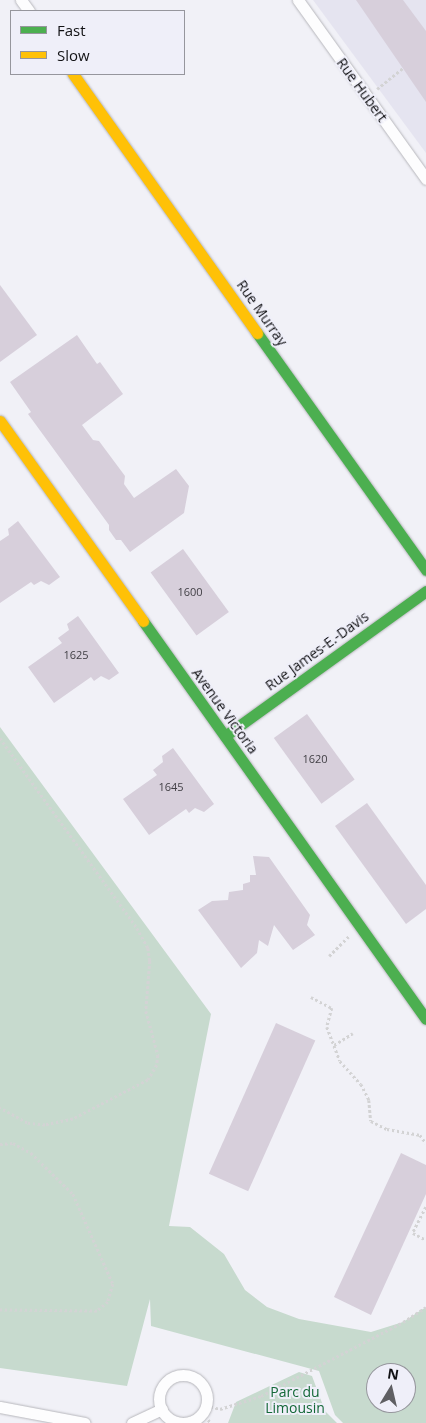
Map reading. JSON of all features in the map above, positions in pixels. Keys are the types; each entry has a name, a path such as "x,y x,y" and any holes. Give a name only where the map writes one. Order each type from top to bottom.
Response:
{"street":[{"name":"Rue Hubert","path":"298,0 426,179"},
{"name":"Rue Murray","path":"74,75 426,570"},
{"name":"Avenue Victoria","path":"0,421 426,1019"},
{"name":"Rue James-E.-Davis","path":"225,736 426,591"},
{"path":"180,1375 188,1375 201,1383 205,1389 204,1409 196,1418 181,1422 166,1416 162,1409 160,1394 162,1387 167,1381 180,1375"},
{"path":"0,1407 85,1423"},
{"path":"132,1423 162,1409"}],"path":[{"path":"377,88 403,68"},
{"path":"0,738 137,928 148,948 150,961 146,1011 158,1055 156,1066 148,1080 73,1119 45,1125 27,1123 0,1108"},
{"path":"329,956 359,925"},
{"path":"311,997 332,1008 327,1027 340,1061 361,1084 369,1100 371,1121 387,1130 420,1135 426,1143"},
{"path":"334,1045 353,1033"},
{"path":"0,1144 13,1143 31,1153 73,1194 113,1284 108,1302 97,1311 0,1310"},
{"path":"413,1233 426,1207"},
{"path":"409,1230 426,1240"},
{"path":"211,1423 204,1409 220,1409 262,1396 403,1322 426,1307"}],"shaded area":[{"path":"313,0 426,0 426,153"}],"green space":[{"path":"0,727 211,1014 169,1226 190,1227 224,1254 245,1290 267,1307 299,1319 371,1332 403,1322 426,1307 426,1423 343,1423 335,1415 319,1371 151,1326 150,1299 127,1386 0,1368"},
{"name":"Parc du Limousin","path":"299,1372 312,1376 325,1411 337,1423 228,1423 236,1402"}],"building":[{"path":"356,0 403,0 426,31 426,102"},
{"path":"0,285 37,335 0,362"},
{"path":"77,335 97,364 100,362 123,394 82,425 93,440 99,441 125,476 124,484 134,498 176,469 189,486 184,513 130,552 121,540 116,540 109,530 109,525 28,414 31,412 10,382"},
{"path":"18,521 60,577 49,585 41,581 34,585 31,582 0,603 0,541 9,535 8,529"},
{"path":"183,549 229,612 196,636 151,573"},
{"path":"78,616 119,673 109,680 101,676 94,681 91,677 54,703 28,667 62,643 58,638 69,630 67,624"},
{"path":"307,714 355,780 321,804 274,738"},
{"path":"173,748 214,804 204,812 195,808 189,813 186,809 149,835 123,799 157,775 153,770 163,762 162,756"},
{"path":"367,803 426,885 426,909 406,924 335,826"},
{"path":"253,856 269,857 310,915 307,925 315,935 293,950 274,925 268,946 259,940 257,953 241,968 198,910 212,901 228,900 229,892 243,890 243,884 250,882 250,875 256,875"},
{"path":"276,1023 315,1040 248,1191 209,1174"},
{"path":"401,1153 426,1165 426,1194 371,1315 334,1297"}],"traffic: fast":[{"path":"257,333 426,570"},
{"path":"225,736 426,591"},
{"path":"143,621 426,1019"}],"traffic: slow":[{"path":"74,75 257,333"},
{"path":"0,421 143,621"}]}
